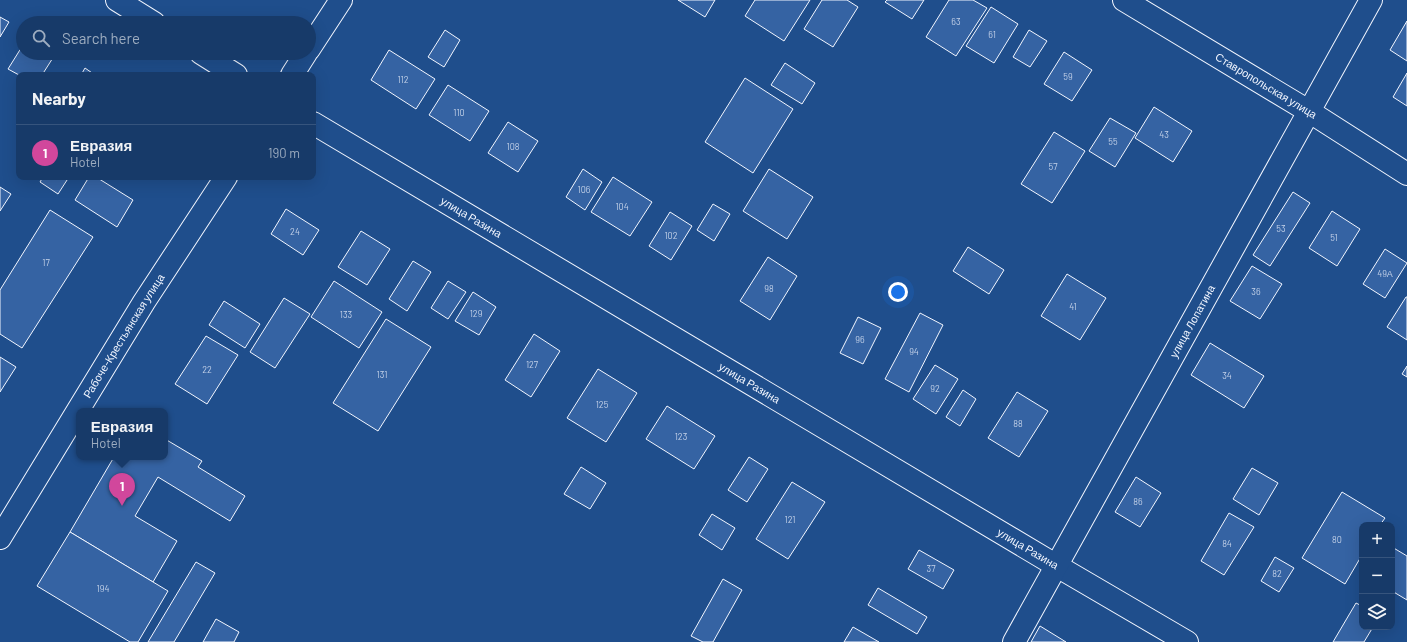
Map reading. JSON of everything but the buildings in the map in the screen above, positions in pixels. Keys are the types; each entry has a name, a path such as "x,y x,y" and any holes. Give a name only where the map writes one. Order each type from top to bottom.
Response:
{"street":[{"path":"117,0 143,16"},
{"path":"316,38 341,0"},
{"name":"Ставропольская улица","path":"1124,0 1310,112 1407,174"},
{"name":"улица Лопатина","path":"1014,642 1371,0"},
{"path":"212,60 231,72"},
{"path":"294,72 302,60"},
{"name":"улица Разина","path":"316,125 1187,642"},
{"name":"Рабоче-Крестьянская улица","path":"79,408 144,302 224,180"},
{"name":"Рабоче-Крестьянская улица","path":"0,538 76,413"}],"place":[{"name":"Евразия","path":"122,506"}]}
